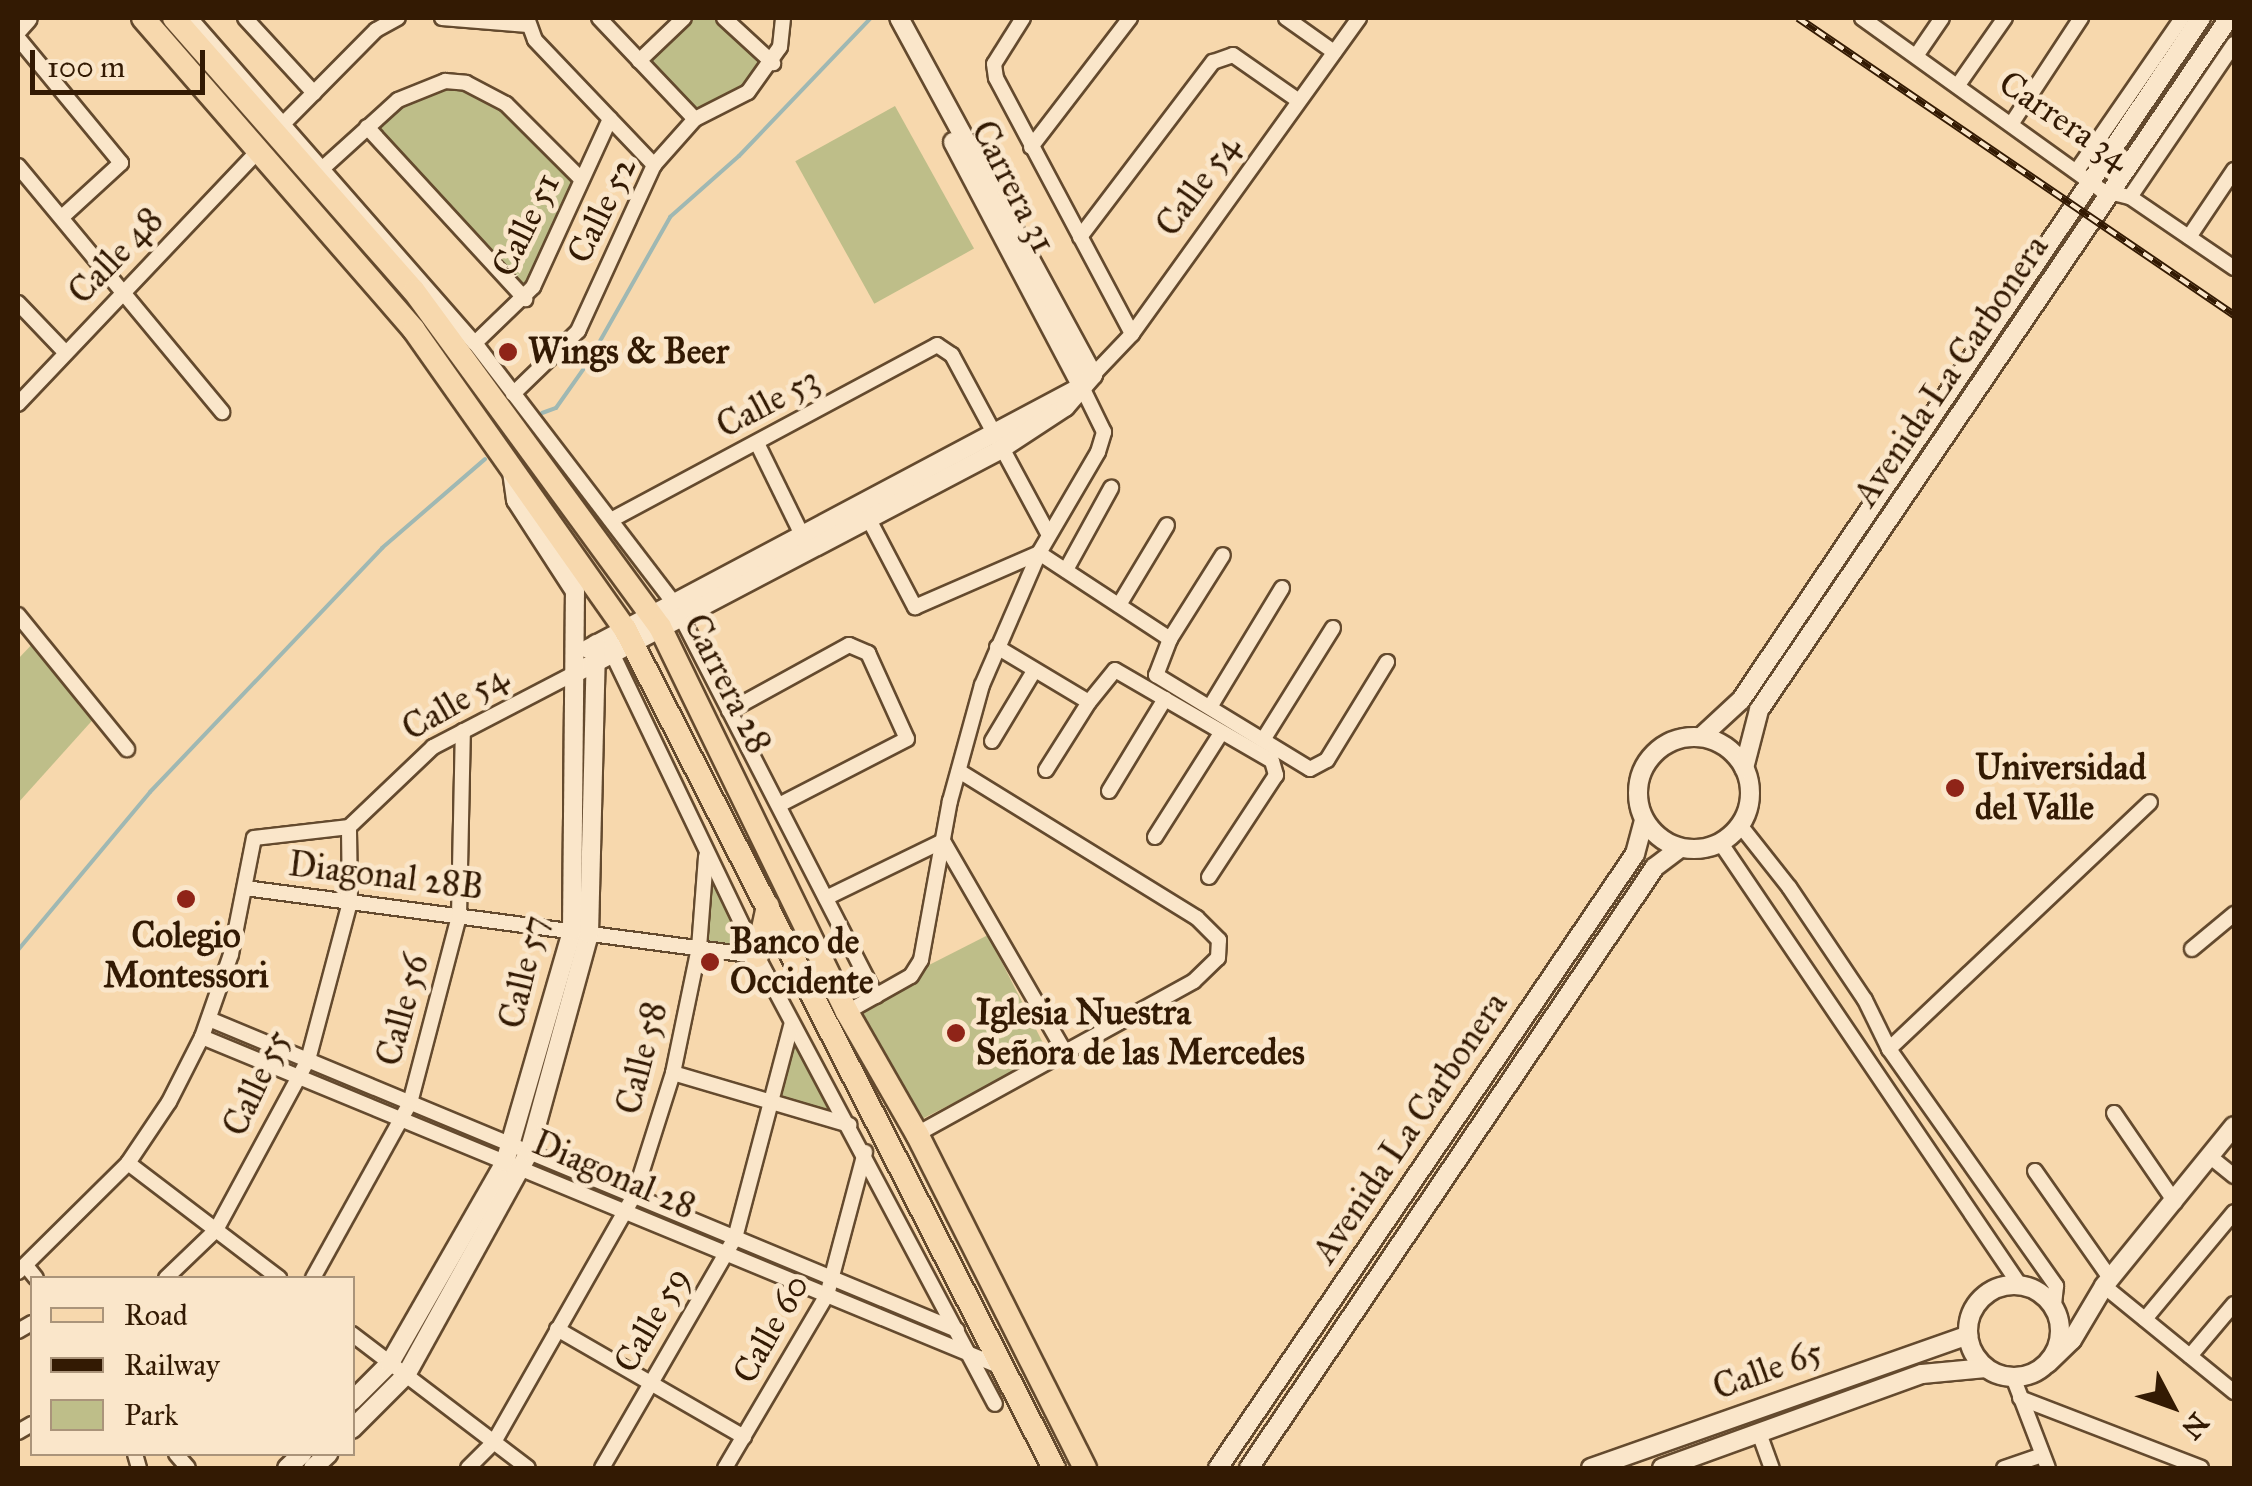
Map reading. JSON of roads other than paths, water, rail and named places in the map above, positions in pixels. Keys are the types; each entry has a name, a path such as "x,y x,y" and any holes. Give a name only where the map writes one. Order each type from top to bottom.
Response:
{"main road":[{"path":"18,28 27,18"},
{"name":"Carrera 28","path":"142,18 414,330 629,636 1053,1468"},
{"name":"Carrera 28","path":"174,18 293,141 460,349 656,621 847,1012 917,1134 1084,1468"},
{"path":"756,956 768,906"}],"street":[{"name":"Carrera 28","path":"190,18 293,141 323,168 475,343 678,609 876,996"},
{"path":"245,18 314,92"},
{"path":"293,141 314,92 396,18"},
{"path":"442,18 528,21 654,165"},
{"path":"599,18 694,120"},
{"path":"639,61 684,18"},
{"path":"724,18 772,63 783,18"},
{"name":"Carrera 31","path":"887,18 1088,381"},
{"name":"Carrera 31","path":"899,18 1088,381"},
{"name":"Carrera 31","path":"1024,18 994,64 1031,147 1132,334"},
{"path":"1031,147 1130,18"},
{"path":"1286,18 1334,52"},
{"name":"Calle 54","path":"349,827 432,747 678,609 1064,407 1132,334 1359,18"},
{"path":"1916,56 1942,18"},
{"path":"1958,85 2005,18"},
{"path":"2012,123 2081,18"},
{"name":"Avenida La Carbonera","path":"1702,738 1741,700 2057,234 2085,175 2201,18"},
{"name":"Avenida La Carbonera","path":"1744,768 1758,710 2229,18"},
{"name":"Carrera 34","path":"1867,19 2110,195 2130,197 2234,268"},
{"path":"2085,175 2177,20"},
{"path":"18,38 122,164 61,218"},
{"path":"2130,197 2229,66 2234,44"},
{"path":"1080,237 1222,58 1233,56 1299,101"},
{"name":"Calle 52","path":"513,394 578,330 654,165 694,120 748,92 772,63"},
{"path":"323,168 412,90 466,83 506,104 582,180"},
{"name":"Calle 51","path":"475,343 525,299 610,118"},
{"path":"368,127 525,299"},
{"name":"Calle 48","path":"18,404 259,150"},
{"path":"18,166 222,412"},
{"path":"2189,237 2234,170"},
{"path":"2057,234 2075,246"},
{"path":"18,303 66,352"},
{"name":"Calle 53","path":"611,520 938,345 952,355 997,442"},
{"path":"847,1012 918,969 959,771 997,648 1040,553 1104,432 1088,381"},
{"path":"997,442 1049,535"},
{"path":"758,443 806,543"},
{"name":"Calle 57","path":"511,464 516,500 574,591 580,932"},
{"path":"1066,570 1111,488"},
{"path":"864,512 916,607 1040,553"},
{"path":"1119,605 1167,525"},
{"path":"1040,553 1170,639"},
{"path":"1223,555 1170,639 1156,675 1263,740 1320,769 1387,662"},
{"path":"1210,707 1282,588"},
{"path":"18,615 126,749"},
{"path":"1263,740 1333,628"},
{"path":"729,710 849,644 859,646 908,739 780,805"},
{"path":"997,648 1089,702"},
{"path":"602,653 756,956 865,1152 994,1404"},
{"name":"Calle 57","path":"355,1426 406,1375 517,1157 580,932 602,653"},
{"path":"1046,770 1089,702 1116,670 1272,761 1276,775 1209,878"},
{"path":"992,741 1034,672"},
{"path":"1109,791 1165,700"},
{"name":"Calle 56","path":"313,1276 404,1120 410,1103 459,916 463,732"},
{"path":"1156,837 1220,732"},
{"path":"1702,738 1726,747 1744,768 1750,791 1740,825 1720,842 1680,848 1655,835 1644,820 1637,790 1648,761 1671,742 1702,738"},
{"path":"917,1134 1208,971 1219,940 1196,918 1056,826 959,771"},
{"path":"1889,1049 2150,802"},
{"name":"Avenida La Carbonera","path":"1218,1468 1635,854 1644,820"},
{"path":"1740,825 1865,1000 1889,1049 2056,1286 2061,1336 2048,1363"},
{"path":"27,1272 128,1163 202,1037 245,888 250,844 260,834 349,827"},
{"name":"Calle 55","path":"168,1276 216,1230 308,1060 350,902 349,827"},
{"path":"826,898 944,841"},
{"path":"944,841 1065,1052"},
{"path":"1720,842 2019,1284 2056,1310 2088,1310"},
{"name":"Avenida La Carbonera","path":"1250,1468 1655,867 1680,848"},
{"name":"Calle 58","path":"468,1468 494,1442 634,1196 673,1073 699,948 706,853"},
{"name":"Diagonal 28B","path":"245,888 756,956"},
{"path":"2192,948 2233,917"},
{"name":"Diagonal 28","path":"210,1019 410,1103 627,1212 1002,1368"},
{"name":"Calle 59","path":"602,1468 735,1238 792,1023"},
{"name":"Diagonal 28","path":"202,1037 404,1120 634,1196 958,1331"},
{"path":"673,1073 850,1125"},
{"path":"2114,1113 2175,1202"},
{"path":"2019,1284 1980,1299 1968,1335 1986,1368 2013,1377 2048,1363 2072,1340 2107,1282 2214,1159 2234,1126"},
{"name":"Calle 60","path":"725,1468 827,1296 865,1152"},
{"name":"Calle 57","path":"355,1398 390,1363 517,1157"},
{"path":"2214,1159 2234,1176"},
{"path":"128,1163 277,1276"},
{"path":"2035,1172 2107,1282 2144,1319 2234,1390"},
{"path":"2144,1319 2234,1212"},
{"path":"2190,1356 2234,1304"},
{"path":"557,1329 744,1437"},
{"name":"Calle 65","path":"1592,1468 1968,1335"},
{"path":"355,1336 528,1468"},
{"name":"Calle 65","path":"1662,1468 1922,1374 1986,1368"},
{"path":"2004,1468 2045,1461 2013,1377"},
{"path":"2020,1398 2201,1468"},
{"path":"1758,1433 1772,1468"}],"waterway":[{"path":"542,413 556,408 587,364 670,217 739,156 871,18"},
{"path":"18,950 150,792 382,548 485,459"}],"railway":[{"path":"1798,18 2234,315"}],"place":[{"name":"Wings & Beer","path":"508,352"},
{"name":"Universidad del Valle","path":"1955,788"},
{"name":"Colegio Montessori","path":"186,899"},
{"name":"Banco de Occidente","path":"710,962"},
{"name":"Iglesia Nuestra Señora de las Mercedes","path":"956,1033"}]}
